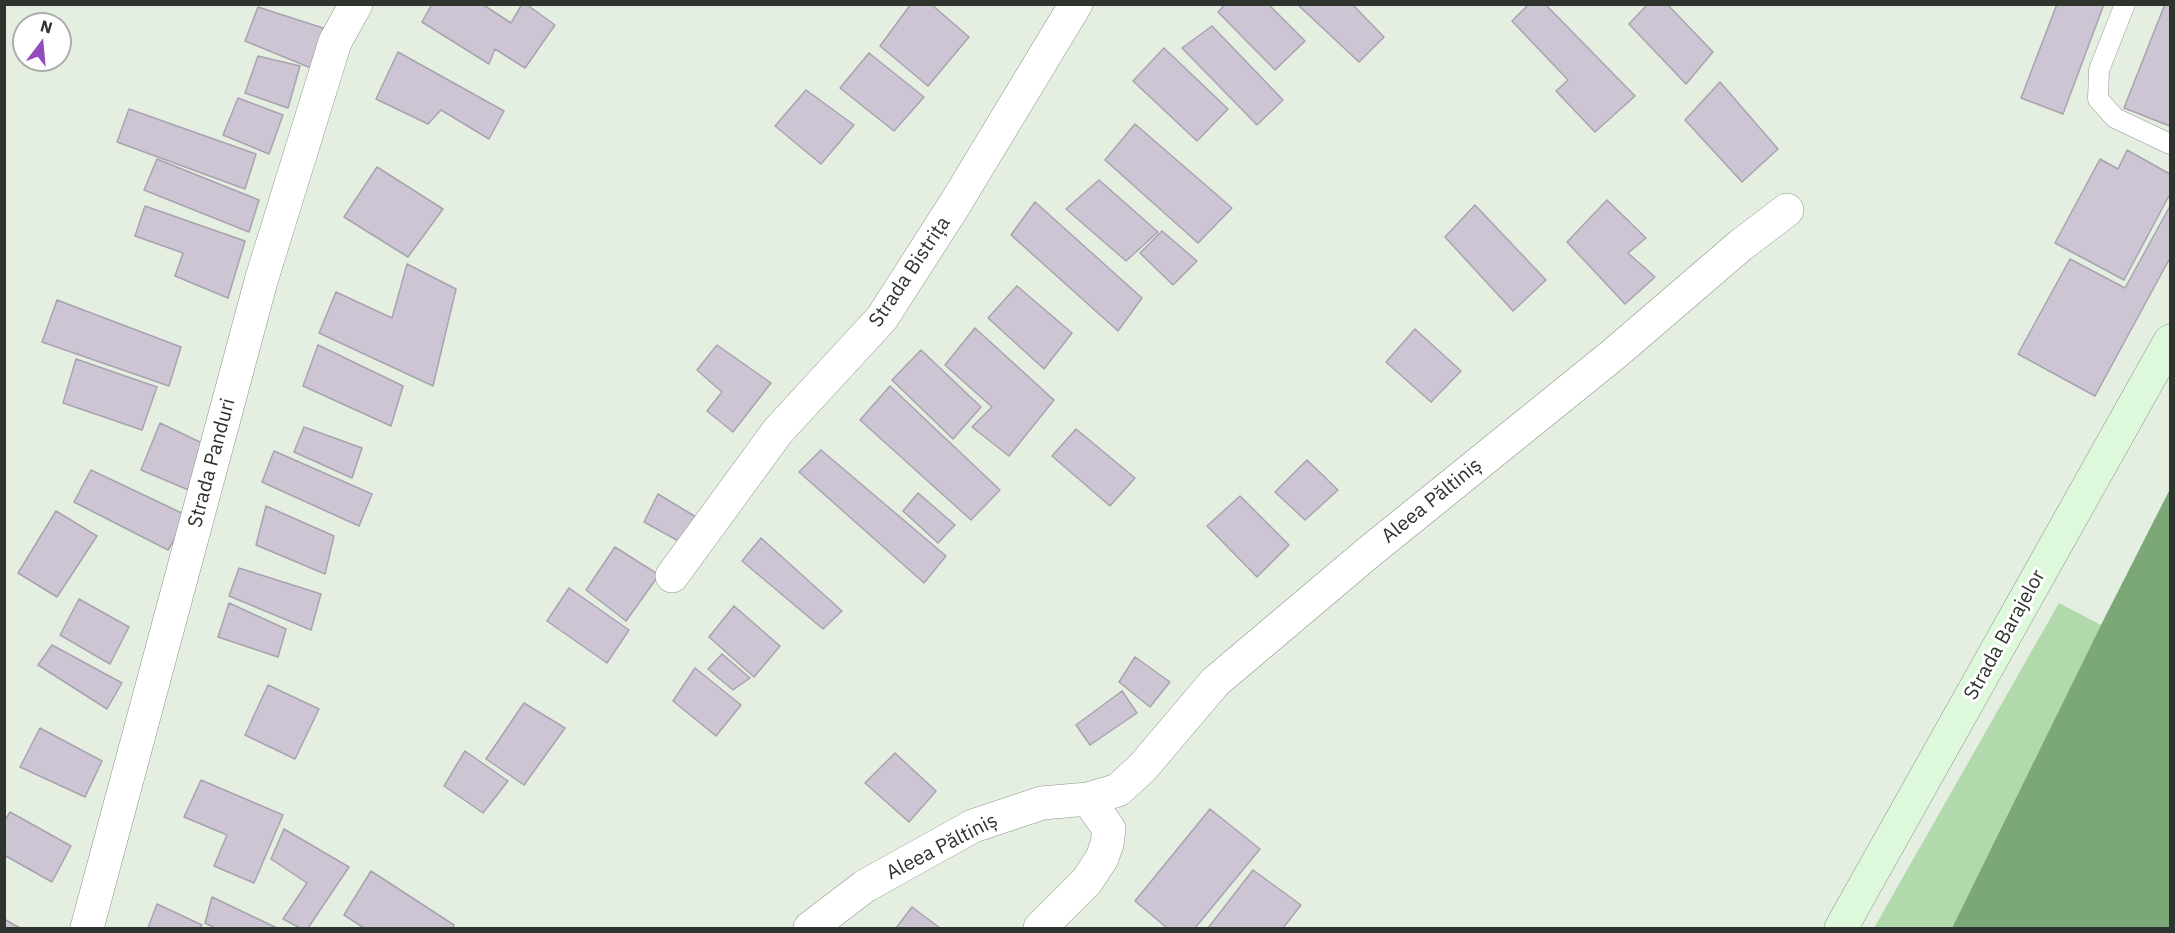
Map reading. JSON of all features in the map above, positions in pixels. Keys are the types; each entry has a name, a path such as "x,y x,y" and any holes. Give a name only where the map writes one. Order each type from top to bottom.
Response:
{"main road":[{"name":"Strada Barajelor","path":"1841,928 2170,341"}],"street":[{"name":"Strada Panduri","path":"87,928 261,281 335,42 356,4"},
{"name":"Strada Bistrița","path":"672,576 778,431 882,318 955,204 1076,4"},
{"name":"Aleea Păltiniș","path":"810,928 865,886 974,826 1042,802 1088,799 1118,790 1143,767 1215,682 1369,552 1614,354 1741,245 1788,210"},
{"path":"1040,928 1087,881 1102,858 1109,829 1088,799"}],"lane":[{"path":"2125,4 2098,70 2098,99 2115,118 2170,144"}],"shaded area":[{"path":"2170,489 2170,928 1952,928 2101,625"},
{"path":"2059,603 2101,625 1952,928 1874,928"}],"building":[{"path":"432,4 482,4 511,23 522,4 526,4 555,25 525,68 495,49 489,64 422,22"},
{"path":"911,4 931,4 969,37 928,86 880,46"},
{"path":"1225,4 1268,4 1305,41 1275,70 1218,12"},
{"path":"1297,4 1352,4 1384,37 1359,62"},
{"path":"1529,4 1545,4 1635,96 1595,132 1556,91 1568,80 1512,21"},
{"path":"1648,4 1667,4 1713,52 1686,84 1629,24"},
{"path":"2057,4 2104,4 2063,114 2021,98"},
{"path":"2165,4 2170,4 2170,126 2124,108"},
{"path":"258,7 326,29 311,68 245,41"},
{"path":"1212,26 1283,100 1257,125 1182,48"},
{"path":"1164,48 1228,109 1197,141 1133,81"},
{"path":"398,52 504,111 489,139 441,110 428,124 376,99"},
{"path":"869,53 924,97 894,131 840,88"},
{"path":"258,56 300,66 288,108 245,93"},
{"path":"1720,82 1778,149 1742,182 1685,120"},
{"path":"806,90 854,125 821,164 775,126"},
{"path":"238,98 283,115 269,154 223,135"},
{"path":"129,109 256,154 245,189 117,142"},
{"path":"1135,124 1232,208 1198,243 1105,160"},
{"path":"2127,150 2170,174 2170,194 2124,280 2055,243 2100,159 2118,169"},
{"path":"157,159 259,200 249,232 144,190"},
{"path":"377,167 443,209 408,257 344,217"},
{"path":"1099,180 1158,232 1126,261 1066,209"},
{"path":"1607,200 1646,238 1628,253 1655,277 1625,304 1567,242"},
{"path":"1035,202 1142,298 1118,331 1011,235"},
{"path":"1475,205 1546,280 1513,311 1445,237"},
{"path":"145,206 245,241 228,298 175,276 183,253 135,236"},
{"path":"2170,206 2170,258 2095,396 2018,354 2070,259 2125,288"},
{"path":"1162,231 1197,261 1173,285 1140,253"},
{"path":"407,264 456,289 433,386 319,333 336,292 392,318"},
{"path":"1017,286 1072,333 1044,369 988,318"},
{"path":"57,300 181,347 169,386 42,342"},
{"path":"975,328 1054,400 1009,456 972,427 992,407 945,365"},
{"path":"1415,329 1461,371 1431,402 1386,362"},
{"path":"318,345 403,386 391,426 303,386"},
{"path":"717,345 771,383 733,432 707,411 722,392 697,370"},
{"path":"921,350 981,407 953,439 892,380"},
{"path":"76,359 157,387 142,430 63,403"},
{"path":"890,386 1000,490 971,520 860,420"},
{"path":"160,423 204,444 191,491 141,470"},
{"path":"304,427 362,448 352,478 294,452"},
{"path":"1076,429 1135,478 1110,506 1052,456"},
{"path":"821,450 946,556 924,583 799,472"},
{"path":"274,451 372,494 359,526 262,482"},
{"path":"1307,460 1338,490 1305,520 1275,492"},
{"path":"91,470 188,516 168,550 74,502"},
{"path":"918,493 955,525 938,543 903,511"},
{"path":"658,494 701,520 684,544 644,522"},
{"path":"1240,496 1289,545 1257,577 1207,526"},
{"path":"266,506 334,536 325,574 256,545"},
{"path":"56,511 97,536 57,597 18,573"},
{"path":"761,538 842,611 823,629 742,561"},
{"path":"615,547 659,575 626,621 586,590"},
{"path":"239,568 321,594 311,630 229,596"},
{"path":"569,588 629,630 607,663 547,621"},
{"path":"79,599 129,627 110,664 60,635"},
{"path":"229,603 286,629 278,657 218,637"},
{"path":"734,606 780,646 754,677 709,637"},
{"path":"52,645 122,683 107,709 38,665"},
{"path":"722,654 750,678 733,690 708,669"},
{"path":"1135,657 1170,682 1150,707 1119,682"},
{"path":"695,668 741,705 716,736 673,701"},
{"path":"268,685 319,709 295,759 245,735"},
{"path":"1122,691 1137,713 1090,745 1076,725"},
{"path":"524,703 565,728 524,785 486,759"},
{"path":"40,728 102,761 85,797 20,767"},
{"path":"465,751 508,781 483,813 444,786"},
{"path":"895,753 936,791 909,822 865,783"},
{"path":"201,780 283,815 254,883 214,866 227,835 184,817"},
{"path":"1210,809 1260,849 1195,928 1167,928 1135,901"},
{"path":"10,812 71,846 52,882 4,855 4,822"},
{"path":"284,829 349,867 308,928 300,928 283,919 307,883 271,859"},
{"path":"1253,870 1301,905 1283,928 1208,928"},
{"path":"371,871 454,925 453,928 364,928 344,915"},
{"path":"212,897 277,928 215,928 205,923"},
{"path":"157,904 202,925 200,928 148,928"},
{"path":"912,907 940,928 896,928"},
{"path":"4,919 20,928 4,928"}]}
